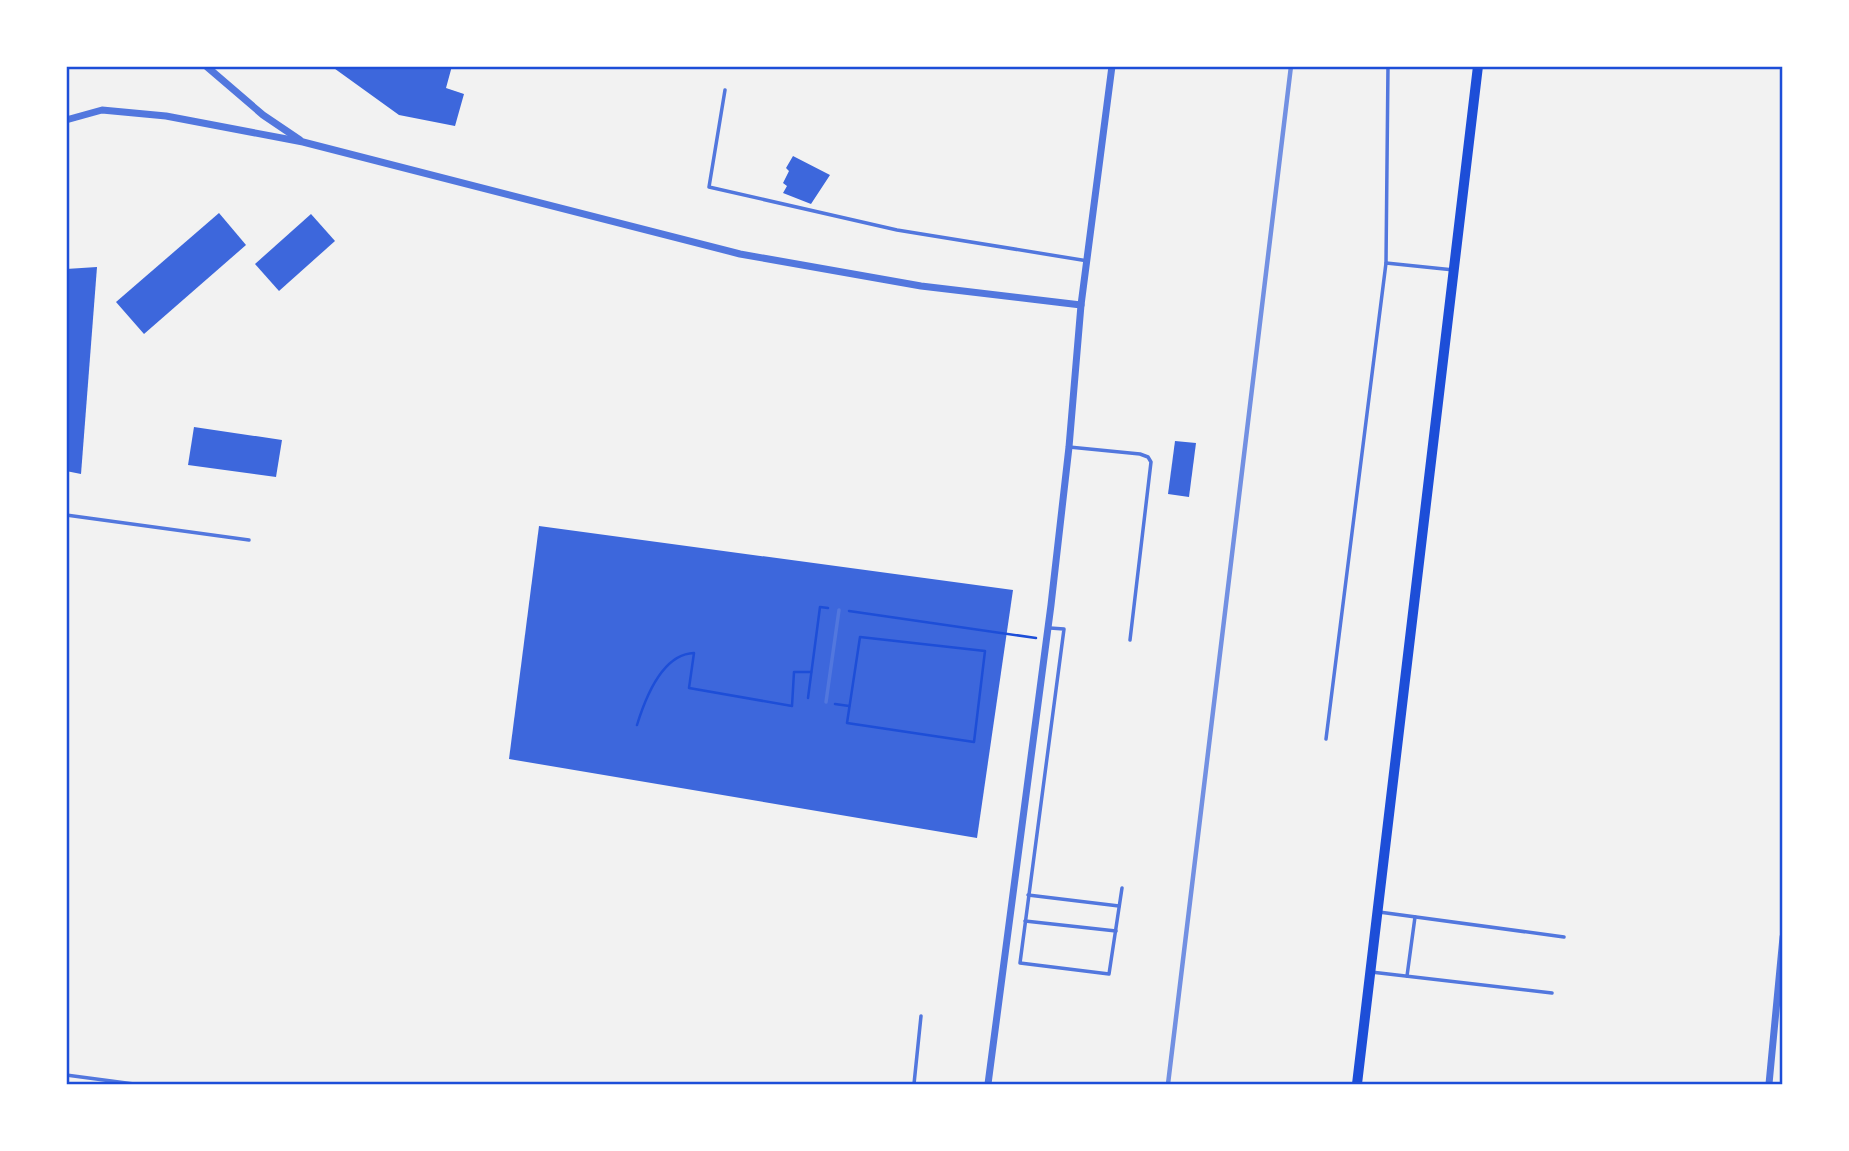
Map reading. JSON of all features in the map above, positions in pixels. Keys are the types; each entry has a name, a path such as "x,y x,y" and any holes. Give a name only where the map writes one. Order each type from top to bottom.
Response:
{"main road":[{"path":"1357,1084 1478,66"}],"street":[{"path":"206,66 263,115 303,142"},
{"path":"988,1084 1047,639 1069,447 1081,305 1089,261 1112,66"},
{"path":"66,120 102,110 166,116 303,142 740,254 921,286 1081,305"},
{"path":"1769,1084 1783,937"}],"lane":[{"path":"1326,739 1386,263 1388,66"},
{"path":"725,90 709,187 897,230 1089,261"},
{"path":"1386,263 1454,270"},
{"path":"1069,447 1140,454 1151,462 1130,640"},
{"path":"66,515 249,540"},
{"path":"826,702 839,610"},
{"path":"1048,628 1064,629 1020,963 1109,974 1122,888"},
{"path":"1028,895 1119,906"},
{"path":"1377,912 1564,937"},
{"path":"1407,976 1415,917"},
{"path":"1025,921 1116,931"},
{"path":"1371,972 1552,993"},
{"path":"914,1084 921,1016"},
{"path":"66,1075 134,1084"}],"path":[{"path":"808,698 820,607 1047,639"},
{"path":"860,636 985,652 974,742 847,723 849,706 860,636"},
{"path":"636,725 644,701 663,669 691,652 694,653 689,688 792,706 794,672 811,673"},
{"path":"826,702 849,706"}],"building":[{"path":"331,66 452,66 446,88 464,94 455,126 399,115"},
{"path":"793,156 830,175 811,204 783,193 787,186 783,183 789,171 786,168"},
{"path":"219,213 246,245 144,334 116,302"},
{"path":"311,214 335,241 279,291 255,264"},
{"path":"97,267 81,474 66,471 66,269"},
{"path":"194,427 282,440 276,477 188,465"},
{"path":"1175,441 1196,443 1189,497 1168,494"},
{"path":"539,526 1013,590 977,838 509,759"}],"railway":[{"path":"1168,1084 1291,66"}]}
